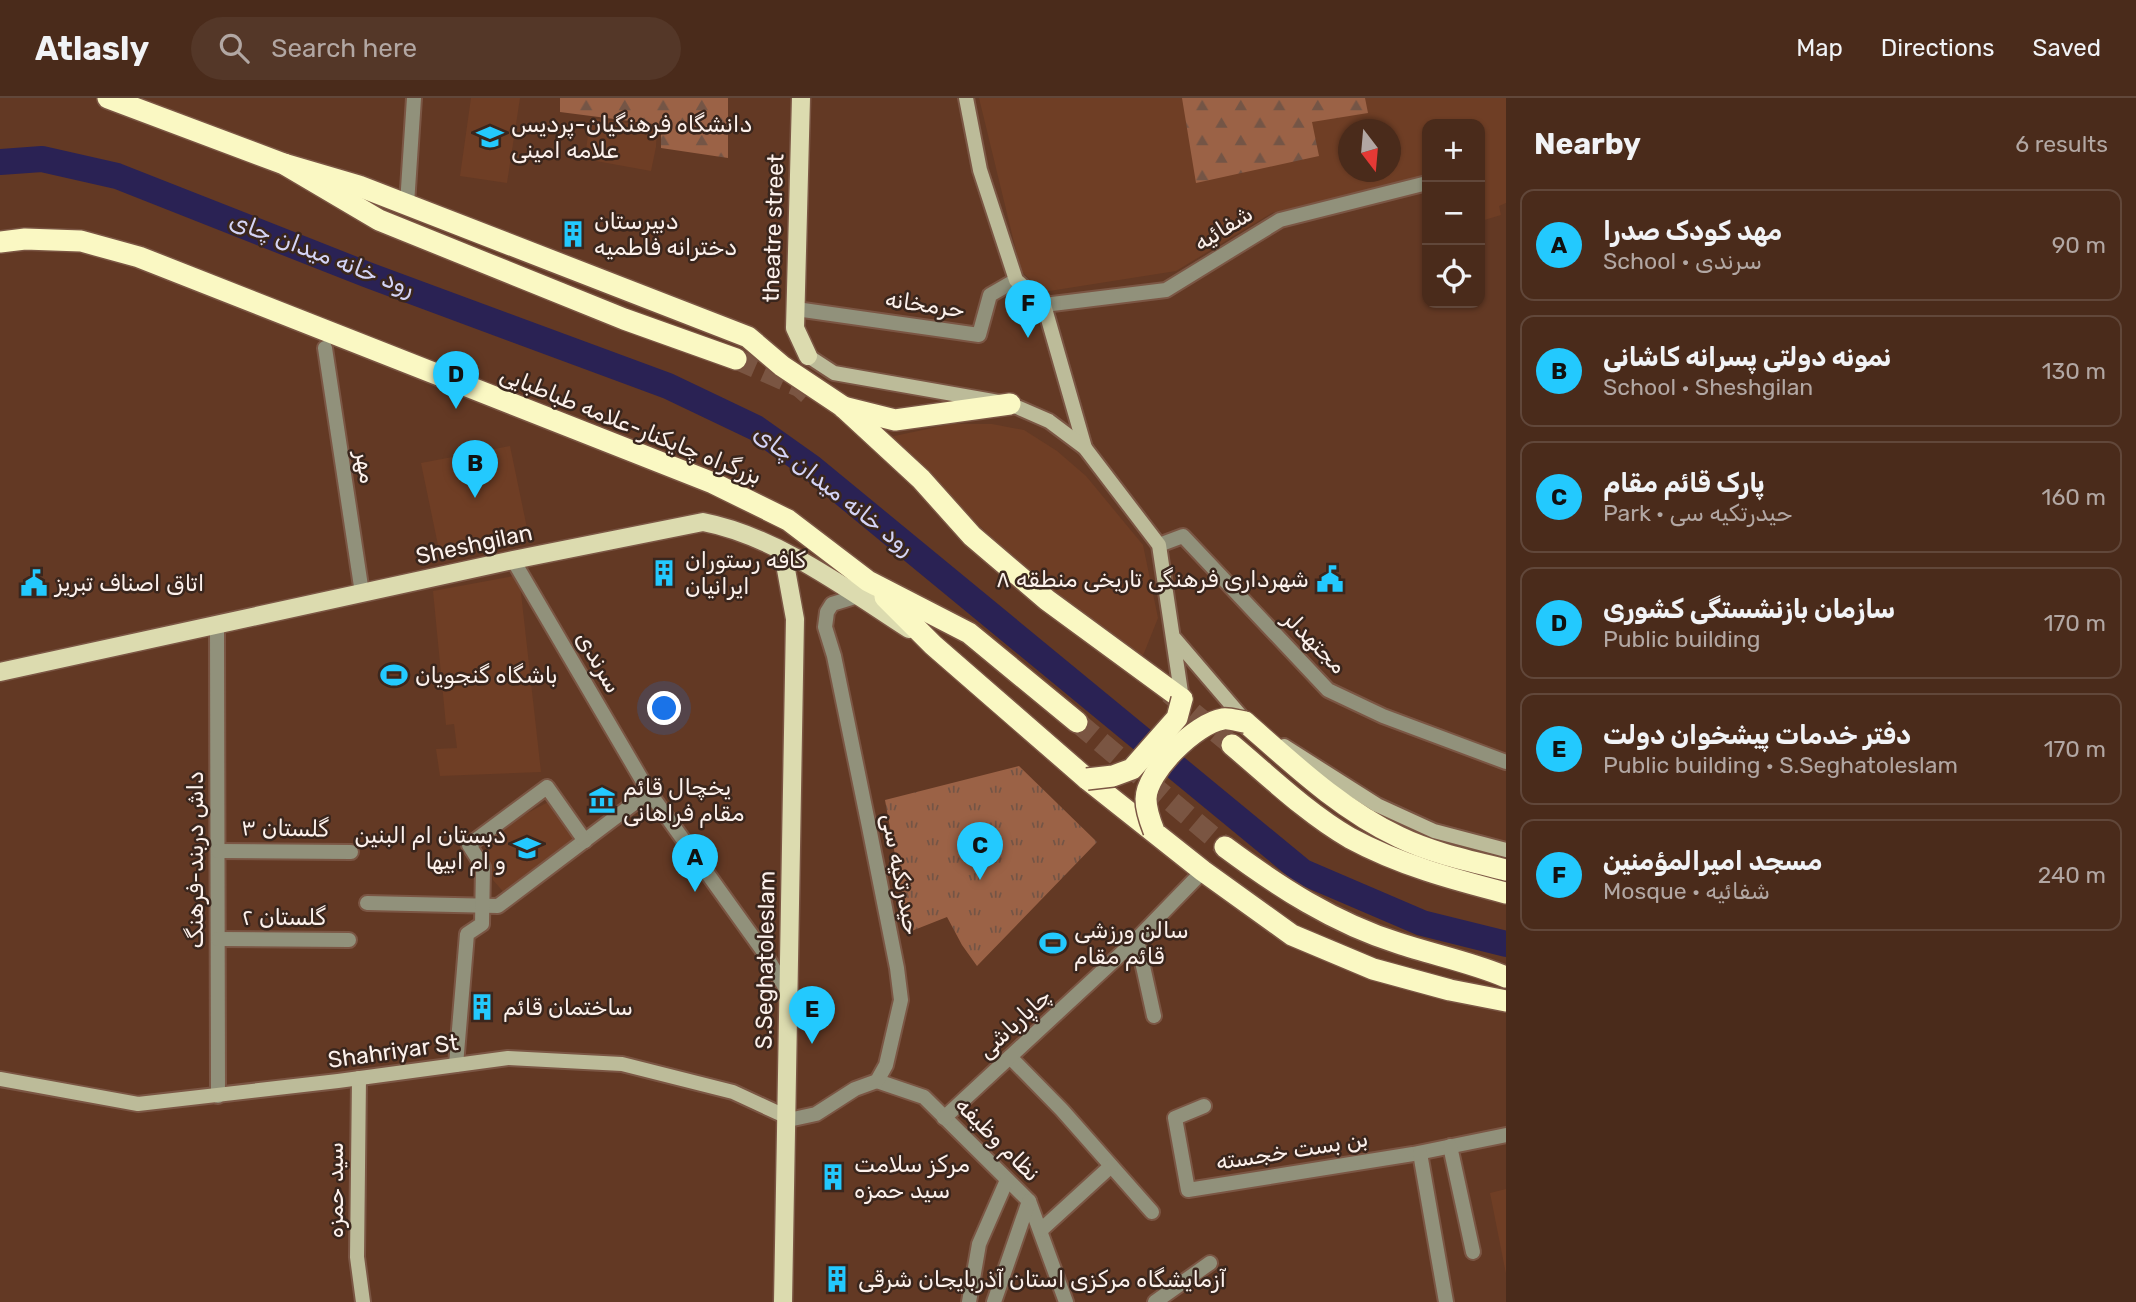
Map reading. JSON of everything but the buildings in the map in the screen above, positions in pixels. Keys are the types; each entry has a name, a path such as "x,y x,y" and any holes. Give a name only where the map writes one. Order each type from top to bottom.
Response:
{"highway":[{"path":"108,98 285,164 359,186 748,337 782,366 842,407 920,480 972,536 1028,584 1182,699 1177,718 1132,769 1113,776 1087,779"},
{"path":"285,164 379,220 624,319 736,359"},
{"name":"بزرگراه چایکنار-علامه طباطبایی","path":"0,242 25,239 81,240 139,257 713,483 788,520 863,589 969,633 1077,722"},
{"path":"842,407 895,419 1010,404"},
{"path":"863,589 933,645 1087,779 1203,871 1292,935 1373,969 1450,990 1506,1001"},
{"path":"1154,831 1146,799 1149,783 1170,755 1194,732 1223,718 1245,722 1311,780 1364,819 1399,838 1437,852 1506,853"},
{"path":"1232,745 1308,810 1348,836 1386,856 1431,874 1506,893"},
{"path":"1225,847 1275,884 1326,914 1396,943 1481,966 1506,977"},
{"path":"1450,990 1506,1013"}],"main road":[{"name":"theatre street","path":"802,98 795,328 808,356"},
{"path":"966,98 980,170 1016,280 1044,305 1085,448"},
{"path":"808,356 834,373 1010,404 1049,421 1085,448 1159,545 1182,699"},
{"name":"Sheshgilan","path":"0,672 513,560 703,522 730,527 863,589"},
{"name":"S.Seghatoleslam","path":"783,553 795,619 783,1302"},
{"path":"1174,639 1245,722"},
{"name":"Shahriyar St","path":"0,1079 138,1104 359,1079 508,1058 622,1064 733,1092 787,1117"},
{"name":"سید حمزه","path":"359,1079 357,1257 363,1302"}],"street":[{"path":"407,205 414,98"},
{"name":"شفائیه","path":"1044,305 1166,290 1280,220 1422,184"},
{"name":"حرمخانه","path":"796,309 979,335 990,295 1016,280"},
{"name":"مهر","path":"324,348 362,593"},
{"name":"مجتهدلر","path":"1159,545 1183,536 1328,690 1383,716 1506,762"},
{"name":"سرندی","path":"513,560 649,792 763,951 789,994"},
{"name":"حیدرتکیه سی","path":"863,589 832,604 827,612 825,626 834,656 899,979 901,1000 886,1065 877,1081"},
{"name":"داش دربند-فرهنگ","path":"218,624 218,1096"},
{"path":"456,1065 467,934 482,924 483,867 469,845 547,787 585,841"},
{"path":"367,904 498,906 649,792"},
{"name":"گلستان ۳","path":"218,851 351,852"},
{"name":"چاپارباشی","path":"944,1118 1137,939 1203,871"},
{"name":"گلستان ۲","path":"218,939 349,940"},
{"path":"1137,939 1154,1016"},
{"path":"1010,1057 1062,1110 1152,1212"},
{"path":"787,1117 793,1119 816,1114 855,1089 877,1081"},
{"name":"نظام وظیفه","path":"877,1081 924,1097 1029,1201 1066,1302"},
{"name":"بن بست خجسته","path":"1204,1106 1175,1118 1188,1190 1420,1153 1506,1135"},
{"path":"1450,1146 1473,1252"},
{"path":"1420,1153 1447,1302"},
{"path":"1041,1230 1111,1166"},
{"path":"970,1302 979,1244 1007,1180"},
{"path":"994,1302 1029,1201"},
{"path":"1155,1302 1210,1263"}],"shaded area":[{"name":"دانشگاه فرهنگیان-پردیس علامه امینی","path":"471,98 520,98 507,183 460,176"},
{"path":"979,98 1506,98 1506,203 1499,206 1501,215 1485,220 1485,119 1422,119 1422,177 1272,213 1176,271 1043,292 1021,271"},
{"path":"590,118 657,127 651,171 585,159"},
{"path":"951,424 992,424 1024,430 1057,451 1086,476 1143,545 1158,618 1142,658 1065,600 1009,553 885,438"},
{"path":"510,446 528,533 439,550 421,463"},
{"path":"519,575 541,772 440,776 436,749 457,748 454,724 446,725 433,591"},
{"name":"دبستان ام البنین و ام ابیها","path":"550,801 576,840 506,895 493,880 488,857 490,839 507,824"},
{"path":"1506,1189 1506,1274 1490,1193"}],"green space":[{"path":"560,98 728,98 728,158 661,148 661,125 560,112"},
{"path":"1182,98 1365,98 1368,113 1312,122 1319,156 1196,183"},
{"path":"1019,766 1097,842 977,966 947,917 909,932 885,800"}],"waterway":[{"name":"رود خانه میدان چای","path":"0,162 42,159 117,176 368,275 668,386 756,428 811,467 1303,872 1422,923 1506,944"}],"tunnel":[{"path":"736,359 800,387 808,394"},
{"path":"1169,693 1232,745"},
{"path":"1077,722 1225,847"}],"place":[{"name":"دانشگاه فرهنگیان-پردیس علامه امینی","path":"490,137"},
{"name":"دبیرستان دخترانه فاطمیه","path":"573,234"},
{"name":"مسجد امیرالمؤمنین","path":"1028,338"},
{"name":"سازمان بازنشستگی کشوری","path":"456,409"},
{"name":"نمونه دولتی پسرانه کاشانی","path":"475,498"},
{"name":"کافه رستوران ایرانیان","path":"664,573"},
{"name":"شهرداری فرهنگی تاریخی منطقه ۸","path":"1330,579"},
{"name":"اتاق اصناف تبریز","path":"34,583"},
{"name":"باشگاه گنجویان","path":"394,675"},
{"name":"یخچال قائم مقام فراهانی","path":"602,800"},
{"name":"دبستان ام البنین و ام ابیها","path":"527,848"},
{"name":"پارک قائم مقام","path":"980,880"},
{"name":"مهد کودک صدرا","path":"695,892"},
{"name":"سالن ورزشی قائم مقام","path":"1053,943"},
{"name":"ساختمان قائم","path":"482,1007"},
{"name":"دفتر خدمات پیشخوان دولت","path":"812,1044"},
{"name":"مرکز سلامت سید حمزه","path":"833,1177"},
{"name":"آزمایشگاه مرکزی استان آذربایجان شرقی","path":"837,1279"}]}
